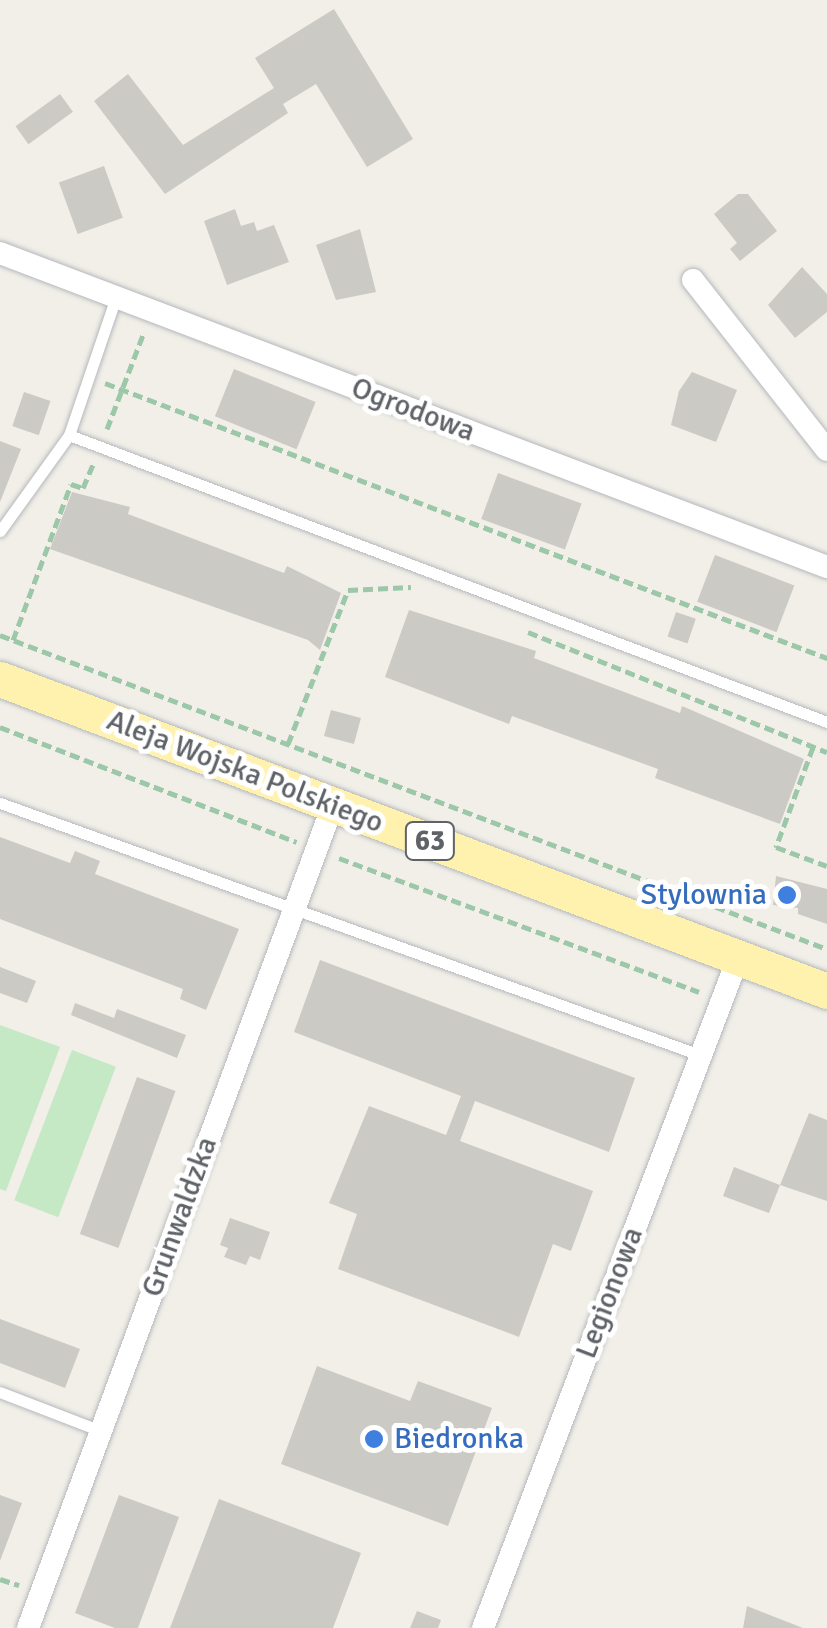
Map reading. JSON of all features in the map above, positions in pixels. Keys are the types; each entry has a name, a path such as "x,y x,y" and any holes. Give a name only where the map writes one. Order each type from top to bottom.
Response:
{"main road":[{"name":"Aleja Wojska Polskiego","path":"0,678 827,992"}],"street":[{"name":"Ogrodowa","path":"0,253 827,567"},
{"path":"693,280 827,450"},
{"name":"Grunwaldzka","path":"28,1628 333,805"},
{"name":"Legionowa","path":"483,1628 738,958"}],"lane":[{"path":"0,531 69,435 116,297"},
{"path":"69,435 827,722"},
{"path":"0,803 700,1055"},
{"path":"0,1392 101,1431"}],"path":[{"path":"12,640 71,484 83,488 152,311"},
{"path":"88,377 827,658"},
{"path":"288,744 348,590 415,586"},
{"path":"524,630 827,752"},
{"path":"0,635 827,950"},
{"path":"0,727 316,850 721,1000"},
{"path":"814,747 776,847 827,866"}],"green space":[{"path":"0,1025 60,1047 6,1191 0,1189"},
{"path":"72,1050 116,1067 58,1217 14,1200"}],"building":[{"path":"334,9 413,139 367,167 316,84 283,104 288,113 165,194 94,101 128,74 183,145 274,88 255,58"},
{"path":"60,94 73,112 28,144 16,126"},
{"path":"104,166 123,218 78,234 59,182"},
{"path":"738,194 748,194 777,231 740,261 730,249 737,243 714,214"},
{"path":"235,209 241,226 254,222 257,231 274,225 289,262 227,285 204,221"},
{"path":"360,229 376,292 336,300 316,245"},
{"path":"802,267 827,294 827,312 795,338 768,305"},
{"path":"234,369 316,402 296,449 215,416"},
{"path":"692,372 737,390 716,442 671,425 679,391"},
{"path":"24,392 50,401 39,435 12,426"},
{"path":"0,441 21,449 0,502"},
{"path":"498,473 582,503 565,549 481,519"},
{"path":"72,492 130,507 128,514 284,573 287,566 341,593 320,650 308,640 50,549"},
{"path":"715,555 794,585 776,632 697,602"},
{"path":"409,610 536,651 534,658 680,713 682,706 804,759 780,824 655,778 658,769 512,716 509,724 385,677"},
{"path":"676,612 696,619 687,643 668,637"},
{"path":"331,710 361,718 354,744 324,736"},
{"path":"0,837 70,863 75,851 100,861 95,874 239,929 206,1010 180,999 183,989 0,919"},
{"path":"776,876 827,889 827,924 798,914 798,908 773,905"},
{"path":"320,960 635,1078 609,1152 475,1101 460,1141 593,1191 571,1251 553,1244 519,1337 338,1269 357,1214 329,1203 369,1106 446,1135 461,1096 294,1032"},
{"path":"0,967 36,981 27,1003 0,993"},
{"path":"75,1003 114,1018 117,1009 186,1035 177,1058 71,1015"},
{"path":"137,1077 176,1091 118,1248 80,1234"},
{"path":"809,1113 827,1120 827,1201 780,1185"},
{"path":"734,1167 780,1185 769,1213 723,1196"},
{"path":"230,1218 270,1232 260,1260 250,1256 246,1265 224,1257 228,1248 220,1245"},
{"path":"0,1319 80,1349 65,1388 0,1363"},
{"path":"317,1366 410,1401 418,1381 492,1408 448,1526 281,1464"},
{"path":"0,1495 22,1503 0,1561"},
{"path":"119,1495 179,1517 138,1628 115,1628 75,1613"},
{"path":"219,1499 361,1553 333,1628 170,1628"},
{"path":"747,1606 803,1628 743,1628"},
{"path":"417,1611 441,1620 438,1628 410,1628"}],"place":[{"name":"Stylownia","path":"787,895"},
{"name":"Biedronka","path":"374,1439"}]}
